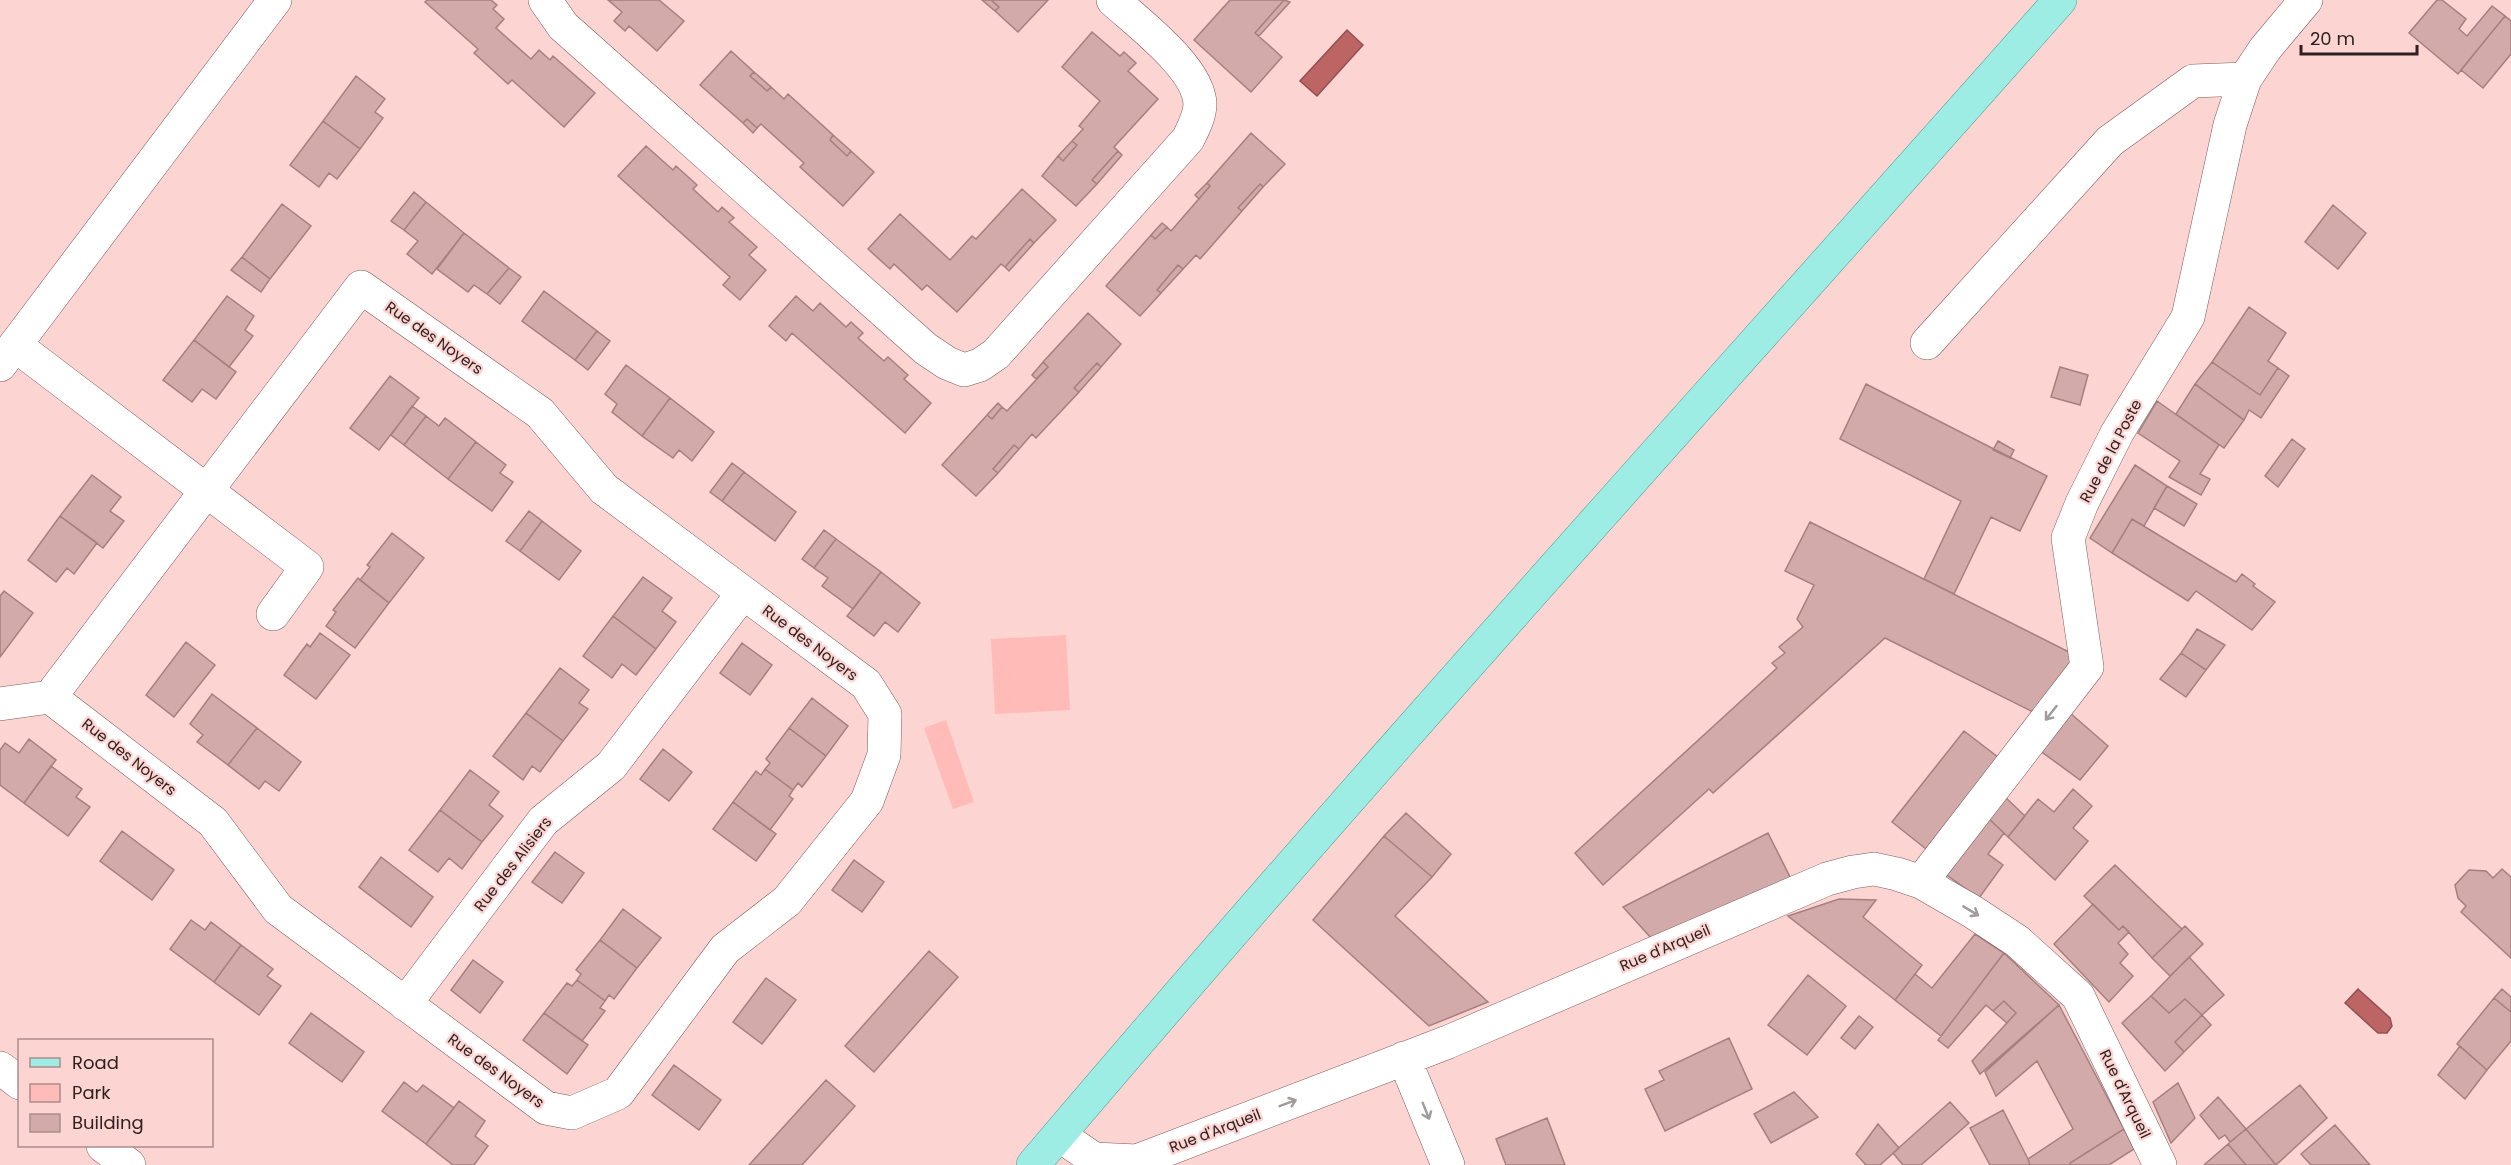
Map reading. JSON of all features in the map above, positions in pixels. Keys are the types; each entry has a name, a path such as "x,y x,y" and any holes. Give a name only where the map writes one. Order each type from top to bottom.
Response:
{"main road":[{"path":"1034,1165 1406,735 2060,0"}],"street":[{"path":"273,614 308,567 205,492 7,355 276,0"},
{"path":"545,0 563,26 917,341 946,363 964,370 980,365 996,354 1188,139 1196,123 1200,104 1193,83 1182,63 1113,0"},
{"name":"Rue de la Poste","path":"1921,882 2087,667 2068,538 2082,503 2117,433 2188,317 2230,125 2245,79 2265,49 2306,0"},
{"path":"1927,344 2110,141 2193,81 2245,79"},
{"name":"Rue des Noyers","path":"361,287 540,413 604,489 743,592 867,684 885,714 884,755 867,801 788,901 725,949 618,1093 572,1113 546,1108 278,909 213,822 50,697 361,287"},
{"name":"Rue des Alisiers","path":"405,1004 543,821 611,766 743,592"},
{"path":"0,704 50,697"},
{"name":"Rue d'Arqueil","path":"1059,1135 1094,1159 1137,1161 1448,1041 1827,879 1874,869 1921,882 1973,912 2017,941 2078,996 2160,1165"},
{"path":"1404,1058 1448,1165"},
{"path":"0,1068 18,1082"},
{"path":"104,1147 129,1165"}],"green space":[{"path":"1066,635 1070,710 995,714 991,639"},
{"path":"946,720 974,802 953,809 924,728"}],"shaded area":[{"path":"1347,30 1363,45 1317,96 1300,81"},
{"path":"2358,989 2390,1018 2392,1026 2387,1033 2378,1033 2345,1003"}],"building":[{"path":"427,0 491,0 497,5 493,9 504,19 496,28 531,59 539,50 550,60 553,56 595,93 564,127 512,80 508,84 474,53 478,49 425,2"},
{"path":"608,0 659,0 684,21 657,51 629,26 625,31 614,21 622,12"},
{"path":"982,0 991,0 999,7 995,11"},
{"path":"991,0 1048,0 1018,32 995,11 999,7"},
{"path":"1230,0 1284,0 1255,33 1282,57 1251,92 1194,40"},
{"path":"1284,0 1290,2 1259,36 1255,33"},
{"path":"2437,0 2442,0 2466,19 2459,29 2467,36 2492,6 2505,16 2458,74 2409,33"},
{"path":"2505,16 2511,21 2511,54 2483,88 2461,70"},
{"path":"1092,32 1120,56 1124,52 1136,63 1128,71 1158,99 1114,147 1118,151 1092,180 1097,184 1076,206 1042,176 1058,156 1063,161 1077,145 1072,141 1083,129 1079,126 1100,101 1062,67"},
{"path":"731,51 754,72 750,76 767,91 771,87 784,99 788,94 833,135 830,140 847,156 851,151 874,172 843,206 800,167 804,163 761,124 757,128 747,119 743,123 700,85"},
{"path":"754,72 771,87 767,91 750,76"},
{"path":"356,76 385,99 375,112 383,118 360,149 323,121"},
{"path":"747,119 757,128 753,133 743,123"},
{"path":"323,121 360,149 337,179 329,173 319,187 290,165"},
{"path":"1251,133 1285,164 1263,187 1260,184 1238,208 1242,211 1200,259 1196,255 1183,269 1178,265 1157,290 1161,293 1140,316 1106,286 1151,235 1155,239 1167,227 1171,231 1210,186 1207,183"},
{"path":"833,135 851,151 847,156 830,140"},
{"path":"1072,141 1077,145 1063,161 1058,156"},
{"path":"646,146 673,170 676,166 697,185 693,189 718,212 722,207 734,218 729,222 757,247 749,255 766,270 740,300 723,285 730,277 618,176"},
{"path":"1118,151 1122,155 1097,184 1092,180"},
{"path":"1207,183 1210,186 1199,199 1195,195"},
{"path":"1260,184 1263,187 1242,211 1238,208"},
{"path":"1022,189 1056,220 1034,243 1030,239 1005,267 1001,264 957,312 927,285 922,290 894,264 890,269 868,249 900,214 950,260 972,236 976,239"},
{"path":"414,192 426,202 404,230 391,221"},
{"path":"426,202 464,233 432,274 407,254 418,241 404,230"},
{"path":"282,204 311,226 270,279 242,257"},
{"path":"2333,205 2366,233 2338,269 2305,242"},
{"path":"1162,223 1167,227 1155,239 1151,235"},
{"path":"464,233 509,268 487,294 474,285 468,292 437,269"},
{"path":"1030,239 1034,243 1009,271 1005,267"},
{"path":"242,257 270,279 261,292 231,270"},
{"path":"1178,265 1183,269 1161,293 1157,290"},
{"path":"509,268 521,277 500,304 487,294"},
{"path":"544,291 597,331 575,360 522,321"},
{"path":"227,296 254,316 245,330 253,336 229,367 194,340"},
{"path":"796,296 813,311 820,303 846,327 851,322 863,333 858,338 884,361 888,357 908,375 904,379 931,403 905,433 792,333 786,341 769,326"},
{"path":"2249,307 2286,333 2268,361 2278,368 2260,395 2212,362"},
{"path":"1088,313 1121,344 1101,367 1097,363 1074,388 1079,392 1036,438 1032,434 1019,449 1014,445 993,469 998,473 976,496 942,465 987,415 992,419 1002,407 1007,411 1048,367 1043,362"},
{"path":"597,331 610,341 588,370 575,360"},
{"path":"194,340 236,372 216,399 202,389 192,402 163,380"},
{"path":"1043,362 1048,367 1036,379 1032,375"},
{"path":"2212,362 2260,395 2278,368 2289,376 2261,418 2249,410 2244,420 2195,384"},
{"path":"1097,363 1101,367 1079,392 1074,388"},
{"path":"626,365 670,398 642,436 612,412 617,404 605,394"},
{"path":"2060,367 2088,375 2080,405 2051,397"},
{"path":"390,376 419,398 379,450 350,428"},
{"path":"1866,384 2047,476 2020,531 1991,517 1954,594 1924,579 1961,501 1840,439"},
{"path":"2195,384 2244,420 2224,448 2176,414"},
{"path":"670,398 714,432 692,461 679,450 673,458 642,436"},
{"path":"2157,401 2219,445 2200,474 2210,479 2201,495 2169,477 2180,461 2138,433"},
{"path":"998,403 1002,407 992,419 987,415"},
{"path":"412,406 426,416 404,445 391,435"},
{"path":"426,416 439,426 445,418 476,442 448,479 404,445"},
{"path":"2292,439 2305,449 2278,487 2265,476"},
{"path":"1998,441 2014,450 2010,458 1993,450"},
{"path":"476,442 506,465 500,473 513,482 492,511 448,479"},
{"path":"1014,445 1019,449 998,473 993,469"},
{"path":"732,463 744,472 722,501 710,492"},
{"path":"2135,465 2167,486 2144,526 2132,519 2112,553 2090,538"},
{"path":"744,472 796,512 775,541 722,501"},
{"path":"92,475 121,497 110,511 124,521 103,548 60,516"},
{"path":"2167,486 2197,504 2184,526 2154,508"},
{"path":"529,511 542,521 520,551 506,541"},
{"path":"60,516 97,543 74,574 67,568 56,582 28,560"},
{"path":"2132,519 2236,582 2242,574 2255,584 2253,586 2275,602 2252,630 2196,591 2188,601 2112,553"},
{"path":"542,521 581,551 559,580 520,551"},
{"path":"1810,522 2077,656 2039,715 1885,638 1713,793 1709,789 1603,885 1575,853 1777,668 1772,663 1785,653 1779,647 1803,627 1797,619 1814,585 1785,571"},
{"path":"824,530 836,539 814,568 802,559"},
{"path":"392,533 424,558 389,603 360,580 370,567 367,565"},
{"path":"836,539 881,572 853,609 822,586 828,578 814,568"},
{"path":"881,572 920,603 898,632 885,622 874,636 847,616"},
{"path":"643,577 672,598 662,611 676,622 656,649 613,616"},
{"path":"358,578 389,603 355,648 326,626 336,612 333,610"},
{"path":"4,591 33,613 0,657 0,596"},
{"path":"613,616 656,649 636,675 622,664 612,678 583,656"},
{"path":"2197,629 2225,645 2206,670 2181,653"},
{"path":"320,633 350,655 316,699 284,675 307,644 310,647"},
{"path":"186,642 215,665 174,717 146,695"},
{"path":"742,643 772,665 750,695 720,673"},
{"path":"2181,653 2206,670 2186,697 2160,679"},
{"path":"560,668 589,690 579,703 588,709 563,741 526,713"},
{"path":"212,694 257,728 228,765 197,742 203,735 190,724"},
{"path":"812,698 848,726 826,756 789,728"},
{"path":"2069,712 2108,746 2080,780 2039,750"},
{"path":"526,713 563,741 540,772 532,766 523,780 493,756"},
{"path":"257,728 301,762 279,791 265,781 259,789 228,765"},
{"path":"789,728 826,756 802,787 798,783 793,790 765,769 770,763 766,759"},
{"path":"1964,731 2003,761 1931,853 1892,822"},
{"path":"29,739 56,760 24,803 0,785 0,750 5,743 19,753"},
{"path":"663,749 692,772 669,801 640,779"},
{"path":"51,766 82,789 76,797 90,807 68,836 24,803"},
{"path":"765,769 793,790 789,796 793,799 770,830 733,802 756,771 761,775"},
{"path":"470,770 499,792 489,805 503,816 482,842 440,810"},
{"path":"2073,789 2092,806 2073,828 2088,841 2055,880 2008,837 2038,799 2054,812"},
{"path":"2004,796 2025,816 2008,837 1987,817"},
{"path":"733,802 776,834 756,861 713,829"},
{"path":"440,810 482,842 462,869 449,858 438,872 409,850"},
{"path":"1406,813 1451,854 1432,877 1384,836"},
{"path":"1987,817 2004,833 1988,854 2003,865 1979,898 1944,873"},
{"path":"122,831 174,870 152,900 100,861"},
{"path":"1768,833 1791,879 1652,939 1623,907"},
{"path":"1384,836 1432,877 1395,916 1488,1002 1429,1026 1313,920"},
{"path":"555,852 584,873 562,903 532,882"},
{"path":"381,857 433,897 411,927 359,887"},
{"path":"854,860 884,882 862,912 832,890"},
{"path":"2115,865 2182,929 2152,958 2123,926 2119,930 2084,896"},
{"path":"2502,869 2511,877 2511,958 2461,912 2466,906 2458,898 2455,885 2469,870 2486,871 2493,878"},
{"path":"1839,899 1876,900 1863,917 1922,965 1895,1000 1788,916"},
{"path":"2093,904 2119,930 2123,926 2129,932 2118,943 2128,954 2120,963 2133,976 2109,1002 2054,944"},
{"path":"623,909 661,938 637,968 600,940"},
{"path":"191,920 205,930 211,922 241,945 214,982 170,949"},
{"path":"2185,926 2203,944 2170,976 2152,958"},
{"path":"1975,934 2004,953 1941,1036 1895,1000 1915,974 1932,988"},
{"path":"600,940 637,968 614,999 609,995 605,1001 577,980 581,974 576,970"},
{"path":"241,945 273,969 267,976 281,986 259,1015 214,982"},
{"path":"929,951 958,977 874,1072 845,1046"},
{"path":"2004,953 2059,1005 1980,1074 1972,1061 2016,1013 2004,1001 1993,1011 1986,1005 1948,1048 1938,1040"},
{"path":"2189,957 2224,995 2202,1015 2185,999 2169,1013 2151,996"},
{"path":"473,960 503,982 480,1013 451,990"},
{"path":"1808,975 1846,1006 1807,1055 1768,1025"},
{"path":"766,978 796,1000 762,1044 733,1022"},
{"path":"577,980 605,1001 600,1008 605,1011 582,1041 544,1013 567,983 572,986"},
{"path":"2502,989 2511,997 2511,1012 2494,998"},
{"path":"2151,996 2169,1013 2185,999 2202,1015 2175,1042 2184,1052 2165,1071 2122,1023"},
{"path":"2494,998 2511,1012 2511,1041 2487,1070 2457,1044"},
{"path":"2004,1001 2016,1013 2007,1023 1993,1011"},
{"path":"2059,1005 2124,1129 2070,1163 2071,1165 2030,1165 2028,1159 2073,1129 2037,1061 1996,1096 1985,1072"},
{"path":"311,1013 364,1052 342,1082 289,1043"},
{"path":"544,1013 588,1045 567,1074 523,1040"},
{"path":"2202,1015 2211,1025 2184,1052 2175,1042"},
{"path":"1859,1016 1873,1027 1855,1049 1841,1038"},
{"path":"1729,1038 1752,1089 1665,1131 1645,1089 1664,1080 1659,1071"},
{"path":"2460,1046 2487,1070 2465,1099 2438,1075"},
{"path":"674,1065 721,1100 699,1130 652,1095"},
{"path":"826,1080 855,1106 802,1165 749,1165"},
{"path":"404,1082 417,1092 423,1085 454,1108 426,1144 382,1111"},
{"path":"2178,1083 2195,1118 2171,1143 2153,1102"},
{"path":"2300,1085 2327,1118 2276,1165 2246,1129"},
{"path":"1794,1092 1818,1117 1771,1143 1754,1114"},
{"path":"2218,1097 2246,1129 2230,1142 2225,1135 2219,1139 2200,1115"},
{"path":"459,1101 485,1121 475,1136 488,1146 474,1165 453,1165 426,1144"},
{"path":"1950,1102 1969,1123 1921,1165 1903,1165 1893,1153"},
{"path":"2003,1110 2030,1165 1990,1165 1970,1128"},
{"path":"1547,1118 1565,1165 1506,1165 1496,1139"},
{"path":"1878,1124 1899,1148 1880,1165 1866,1165 1856,1154"},
{"path":"2335,1125 2370,1165 2311,1165 2301,1154"},
{"path":"2124,1129 2134,1149 2109,1165 2071,1165 2070,1163"},
{"path":"2246,1129 2276,1165 2246,1165 2228,1144"},
{"path":"2228,1144 2246,1165 2204,1165"}]}
